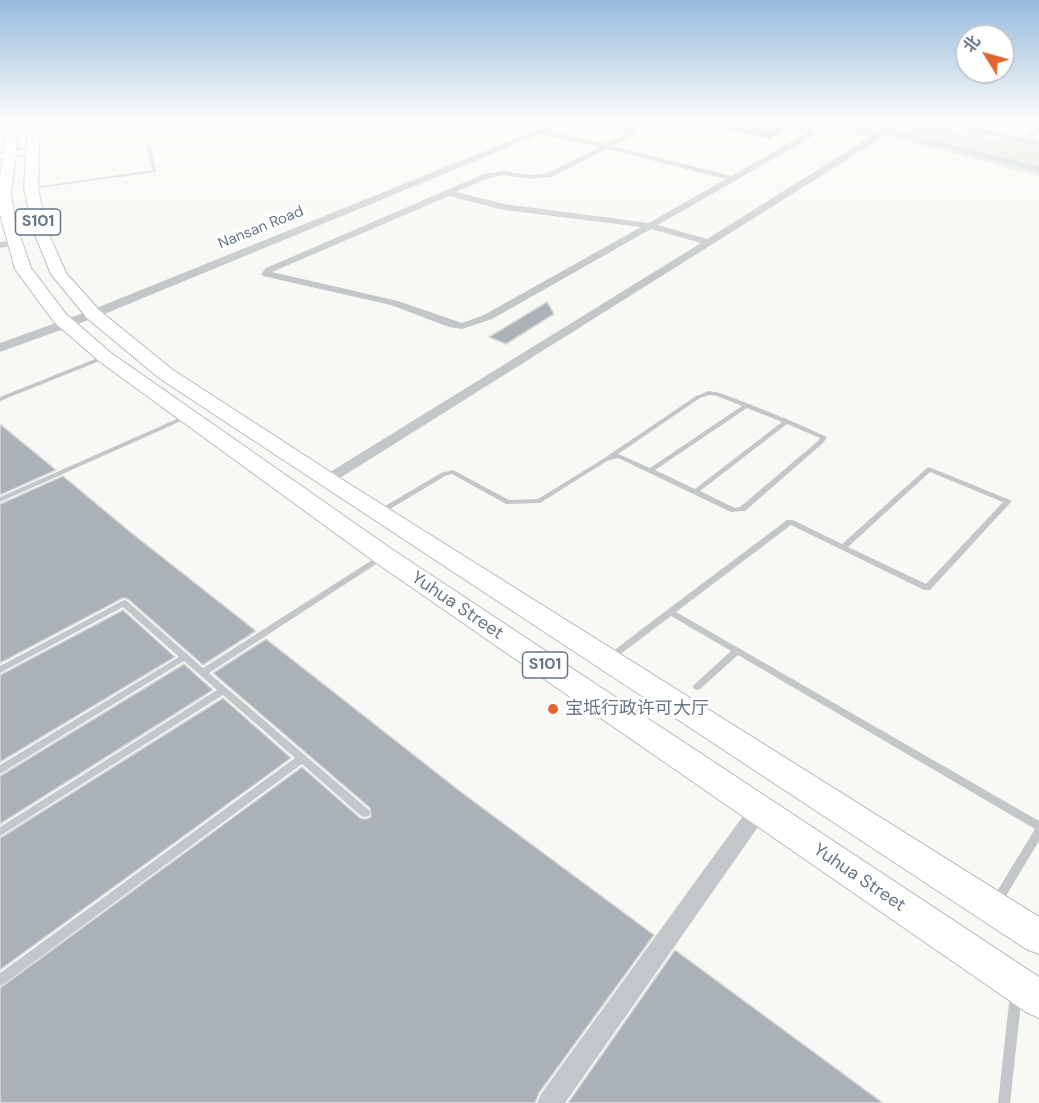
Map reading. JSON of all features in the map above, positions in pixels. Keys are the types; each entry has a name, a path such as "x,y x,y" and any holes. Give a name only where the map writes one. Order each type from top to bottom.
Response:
{"main road":[{"name":"Yuhua Street","path":"4,173 2,193 7,244 29,280 77,316 327,480 1039,937"},
{"name":"Yuhua Street","path":"31,173 31,188 40,230 47,248 77,316 105,357 186,417 384,556 1028,991"}],"street":[{"name":"Nansan Road","path":"0,348 425,173"},
{"name":"Nansan Road","path":"0,340 77,316 438,173"},
{"path":"504,173 496,174 448,193 269,270 266,274 394,303 462,326 488,317 744,173"},
{"path":"514,173 541,178 550,173"},
{"path":"713,173 735,179"},
{"path":"327,480 819,173"},
{"path":"448,193 504,207 650,226 709,242"},
{"path":"550,1103 758,810"}],"lane":[{"path":"31,188 137,173"},
{"path":"0,399 105,357"},
{"path":"380,512 442,474 453,472 508,502 540,501 698,397 709,393 747,405 824,437 821,442 742,508 734,510 619,456 605,460"},
{"path":"651,470 747,405"},
{"path":"0,500 186,417"},
{"path":"695,492 787,421"},
{"path":"607,660 790,522 927,588 1008,501 929,469 843,547"},
{"path":"204,673 384,556"},
{"path":"0,670 124,603 365,813"},
{"path":"670,612 1039,826"},
{"path":"697,687 737,651"},
{"path":"0,770 185,657"},
{"path":"0,832 223,691"},
{"path":"0,980 301,759"},
{"path":"993,908 1039,832"},
{"path":"1004,1103 1028,991"}],"building":[{"path":"547,302 554,314 506,344 489,337"},
{"path":"0,424 56,470 0,495"},
{"path":"63,476 256,631 203,665 128,599 123,598 0,663 0,504"},
{"path":"123,610 175,657 0,762 0,675"},
{"path":"266,639 461,792 654,935 539,1093 535,1103 0,1103 0,988 302,767 360,818 371,817 370,808 213,673"},
{"path":"184,664 213,690 0,824 0,776"},
{"path":"223,698 291,758 0,970 0,838"},
{"path":"675,950 883,1103 568,1103"}],"place":[{"name":"宝坻行政许可大厅","path":"553,709"}]}
